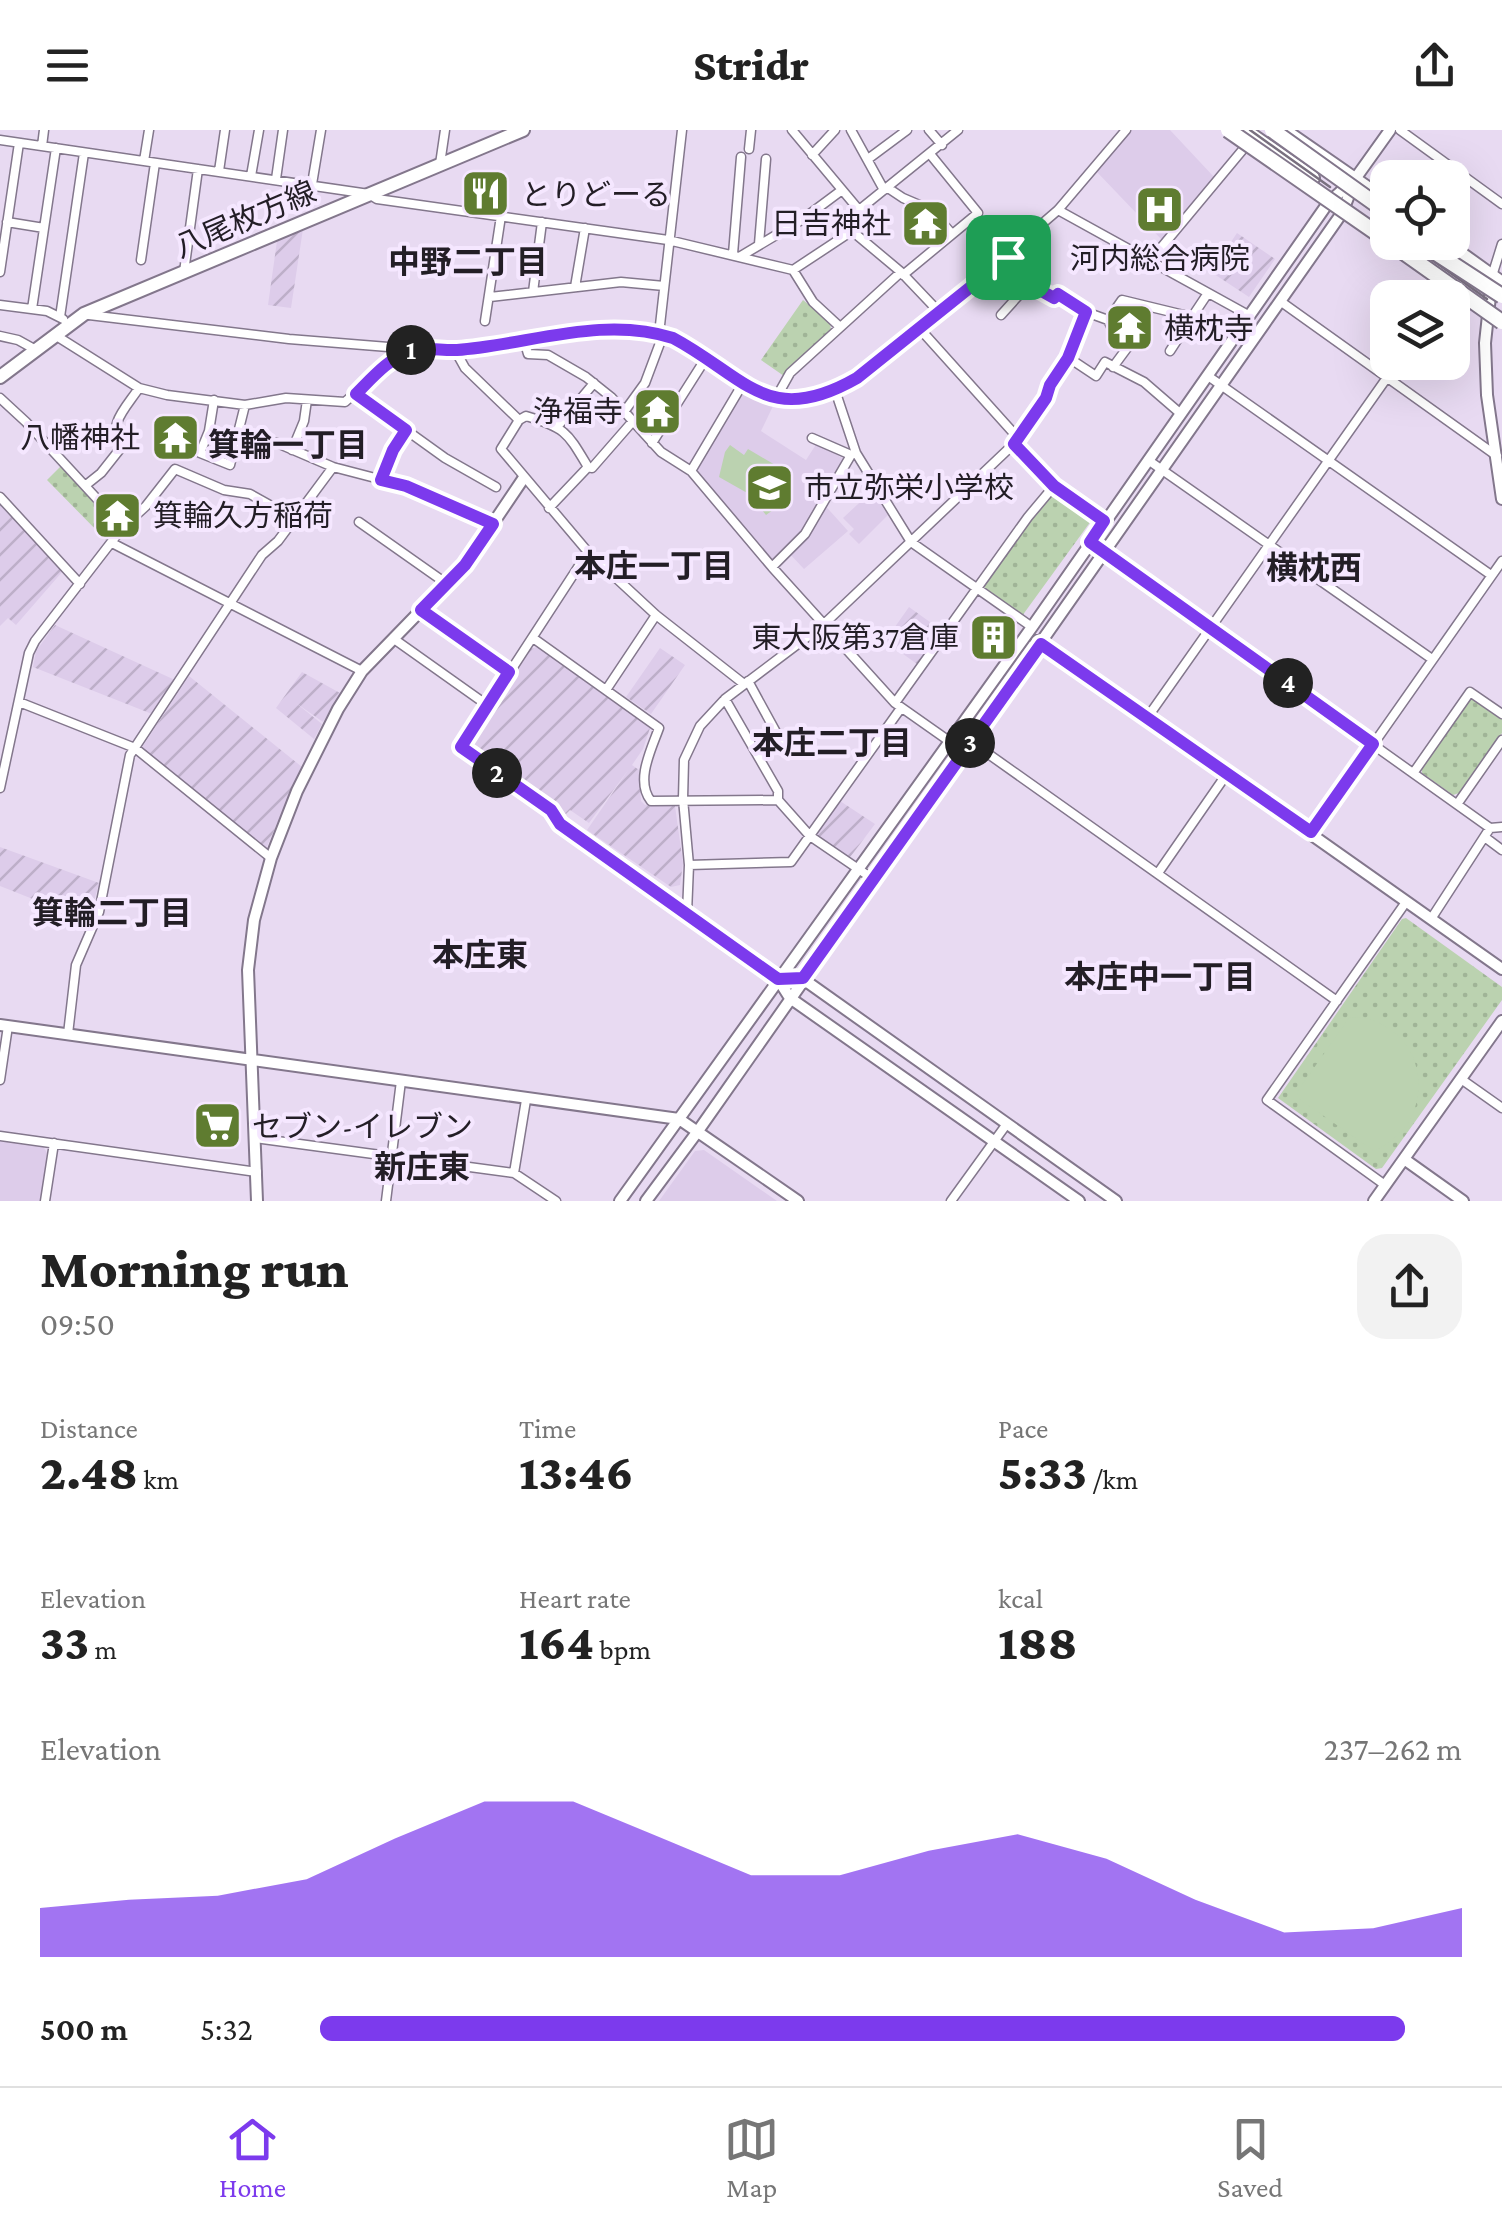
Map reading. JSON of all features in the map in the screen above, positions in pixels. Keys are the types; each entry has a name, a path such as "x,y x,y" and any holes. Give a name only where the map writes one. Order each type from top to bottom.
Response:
{"highway":[{"path":"1228,130 1370,227"},
{"path":"1244,130 1370,226"},
{"path":"1256,130 1370,209"},
{"path":"1272,130 1370,200"},
{"path":"1415,260 1497,322"},
{"path":"1447,260 1502,296"},
{"path":"1453,260 1502,296"}],"main road":[{"name":"八尾枚方線","path":"0,377 55,336 72,318 523,130"},
{"path":"1220,130 1342,212 1429,280"},
{"path":"1284,130 1370,189"},
{"path":"1470,260 1497,280"},
{"path":"1470,307 1497,322"}],"street":[{"path":"0,272 15,130"},
{"path":"42,146 44,130"},
{"path":"144,161 149,130"},
{"path":"218,171 225,130"},
{"path":"251,176 258,130"},
{"path":"276,180 284,130"},
{"path":"312,184 320,130"},
{"path":"440,164 445,130"},
{"path":"624,412 645,383 661,348 668,240 682,130"},
{"path":"749,149 751,130"},
{"path":"792,130 859,210"},
{"path":"812,155 835,130"},
{"path":"851,130 886,189 931,210 952,234"},
{"path":"868,159 907,130"},
{"path":"929,130 942,145"},
{"path":"0,140 668,240 793,270 852,231 859,210 958,130"},
{"path":"0,305 72,318 413,349 455,350 587,331 661,335 706,358 742,385 776,398 798,399 836,390 920,329 1008,257 1058,210 1126,130"},
{"path":"620,1201 1029,631 1328,203 1355,179 1390,130"},
{"path":"1400,130 1502,204"},
{"path":"1150,261 1245,147"},
{"path":"32,309 56,148"},
{"path":"72,318 84,153"},
{"path":"776,398 790,373 840,326 978,214 930,154"},
{"path":"736,255 741,158"},
{"path":"759,244 766,159"},
{"path":"140,260 156,162"},
{"path":"184,272 198,168"},
{"path":"740,176 764,177"},
{"path":"646,1201 1222,386 1342,212 1355,179"},
{"path":"736,255 803,219 842,190"},
{"path":"1058,210 1250,316"},
{"path":"485,321 501,216"},
{"path":"8,222 44,228"},
{"path":"532,292 542,222"},
{"path":"575,287 584,228"},
{"path":"852,231 940,312"},
{"path":"1502,244 1487,395 1502,499"},
{"path":"1008,257 1029,284 1108,320 1114,333 1130,344 1113,367"},
{"path":"793,270 803,290 840,326"},
{"path":"490,296 621,282 664,286"},
{"path":"1000,315 1029,284"},
{"path":"1170,352 1208,292"},
{"path":"1108,320 1122,300 1192,317"},
{"path":"1280,302 1370,364"},
{"path":"688,913 690,864 683,799 684,760 691,740 724,700 823,625 1016,441 1068,358 1086,312"},
{"path":"920,329 1054,486 1104,521"},
{"path":"0,336 36,350"},
{"path":"55,336 139,388 245,405 286,398 345,402 389,362 413,349"},
{"path":"524,340 528,354 548,354 594,384 652,444 691,471 898,706 952,736 971,742 1337,1001"},
{"path":"455,350 465,368 518,420"},
{"path":"652,444 706,358"},
{"path":"1068,358 1096,376 1105,362 1144,382 1181,414"},
{"path":"1208,376 1491,576"},
{"path":"1147,718 1386,380"},
{"path":"1392,380 1496,456"},
{"path":"558,426 594,384"},
{"path":"691,471 742,385"},
{"path":"86,484 101,473 120,449 113,436 114,427 139,388"},
{"path":"836,390 854,454 911,542 976,588 1041,644 1502,969"},
{"path":"356,394 444,458 496,487"},
{"path":"0,398 123,527"},
{"path":"214,400 200,452 230,464 245,405"},
{"path":"292,450 304,421 307,400"},
{"path":"588,468 570,437 558,426 526,416 518,420 501,449 588,552 656,615 746,683 783,745"},
{"path":"549,508 592,468 633,421"},
{"path":"381,480 406,430"},
{"path":"239,434 277,442 333,467 406,486 493,524"},
{"path":"812,438 854,454"},
{"path":"772,567 805,534 854,454"},
{"path":"1148,460 1432,659"},
{"path":"68,1034 76,964 98,912 130,755 262,555 278,541 333,467"},
{"path":"0,788 29,653 123,527 176,469 224,490 250,494 294,518"},
{"path":"257,1201 248,970 254,920 271,858 312,761 338,708 362,671 465,565 523,479"},
{"path":"690,864 791,862 976,588 1054,486"},
{"path":"0,497 80,584"},
{"path":"359,522 446,584"},
{"path":"1090,542 1490,828 1502,827"},
{"path":"112,544 362,671"},
{"path":"588,552 461,747 551,810 560,824 778,979 790,998 1080,1201"},
{"path":"1311,832 1502,561"},
{"path":"421,610 509,672"},
{"path":"606,690 656,615"},
{"path":"394,638 487,705"},
{"path":"533,638 659,728 644,771 646,795 651,801 778,800"},
{"path":"1414,772 1470,692 1502,714"},
{"path":"724,700 778,791 778,800 810,836 872,879"},
{"path":"19,702 135,748 271,858"},
{"path":"1458,803 1502,740"},
{"path":"1158,873 1226,775"},
{"path":"1431,919 1490,828"},
{"path":"1486,838 1502,850"},
{"path":"1385,1185 1267,1100 1406,902"},
{"path":"778,979 803,978 1116,1201"},
{"path":"1374,1201 1502,1022"},
{"path":"0,1080 4,1025 680,1119 798,1201"},
{"path":"1462,1079 1502,1108"},
{"path":"386,1201 402,1081"},
{"path":"514,1173 526,1100"},
{"path":"950,1201 1006,1124"},
{"path":"0,1136 257,1172"},
{"path":"256,1138 514,1173 556,1201"},
{"path":"45,1201 54,1143"},
{"path":"1404,1159 1463,1201"}],"shaded area":[{"name":"河内総合病院","path":"1130,130 1170,130 1214,177 1162,240 1096,171"},
{"path":"303,229 291,308 268,305 277,241"},
{"path":"1237,233 1275,259 1249,297 1211,272"},
{"name":"市立弥栄小学校","path":"741,391 774,404 761,431 806,460 817,443 844,459 821,501 848,531 804,569 787,551 770,560 698,473 697,465"},
{"path":"872,491 888,515 859,544 849,534 854,529 843,518"},
{"path":"0,504 63,571 16,625 8,618 0,626"},
{"path":"909,607 941,630 917,664 885,641"},
{"path":"55,625 175,680 152,714 33,667 36,651"},
{"path":"537,647 650,728 632,765 639,770 641,801 645,805 675,806 683,863 680,885 671,887 587,830 629,769 589,823 570,810 566,814 474,750 471,744 531,649"},
{"path":"660,648 685,665 651,714 626,697"},
{"path":"302,672 340,693 323,722 296,703 322,724 314,739 276,708"},
{"path":"189,676 302,767 265,851 141,749"},
{"path":"840,801 875,824 848,860 818,839 817,833"},
{"path":"0,847 99,883 92,909 67,901 63,911 0,886"},
{"path":"0,1140 43,1146 47,1153 41,1201 0,1201"},
{"path":"704,1150 777,1201 659,1201 695,1151"}],"green space":[{"path":"803,300 830,322 831,330 784,376 761,360"},
{"path":"730,445 744,455 748,449 777,466 772,477 786,486 766,515 749,494 719,477"},
{"path":"63,464 114,523 114,532 106,540 47,480"},
{"path":"1057,492 1091,521 1022,616 985,591 984,584 1029,519"},
{"path":"1476,699 1502,717 1502,733 1459,793 1453,795 1422,773 1422,766 1468,700"},
{"path":"1406,918 1502,987 1502,1000 1382,1168 1376,1169 1278,1098"},
{"path":"1349,1018 1383,1025 1401,1039 1413,1057 1418,1078 1410,1120 1395,1138 1374,1151 1298,1098 1297,1092"}],"railway":[{"path":"1250,130 1330,187"},
{"path":"1432,260 1487,299"}],"place":[{"name":"とりどーる","path":"486,194"},
{"name":"河内総合病院","path":"1160,209"},
{"name":"日吉神社","path":"926,223"},
{"name":"横枕寺","path":"1129,328"},
{"name":"浄福寺","path":"658,411"},
{"name":"八幡神社","path":"175,437"},
{"name":"市立弥栄小学校","path":"769,487"},
{"name":"箕輪久方稲荷","path":"118,515"},
{"name":"東大阪第37倉庫","path":"994,637"},
{"name":"セブン-イレブン","path":"217,1126"}],"district":[{"name":"中野二丁目","path":"468,262"},
{"name":"箕輪一丁目","path":"288,445"},
{"name":"本庄一丁目","path":"654,566"},
{"name":"横枕西","path":"1314,568"},
{"name":"本庄二丁目","path":"832,743"},
{"name":"箕輪二丁目","path":"112,913"},
{"name":"本庄東","path":"480,955"},
{"name":"本庄中一丁目","path":"1160,977"},
{"name":"新庄東","path":"422,1167"}],"route":[{"path":"1008,257 1029,284 1054,298 1058,294 1086,312 1068,358 1014,444 1054,486 1104,521 1090,542 1373,744 1311,832 1041,644 803,978 778,979 560,824 551,810 461,747 509,672 421,610 465,565 493,524 406,486 381,480 406,430 356,394 389,362 413,349 455,350 607,330 673,338 762,395 798,399 836,390 857,378 1008,257"}]}
